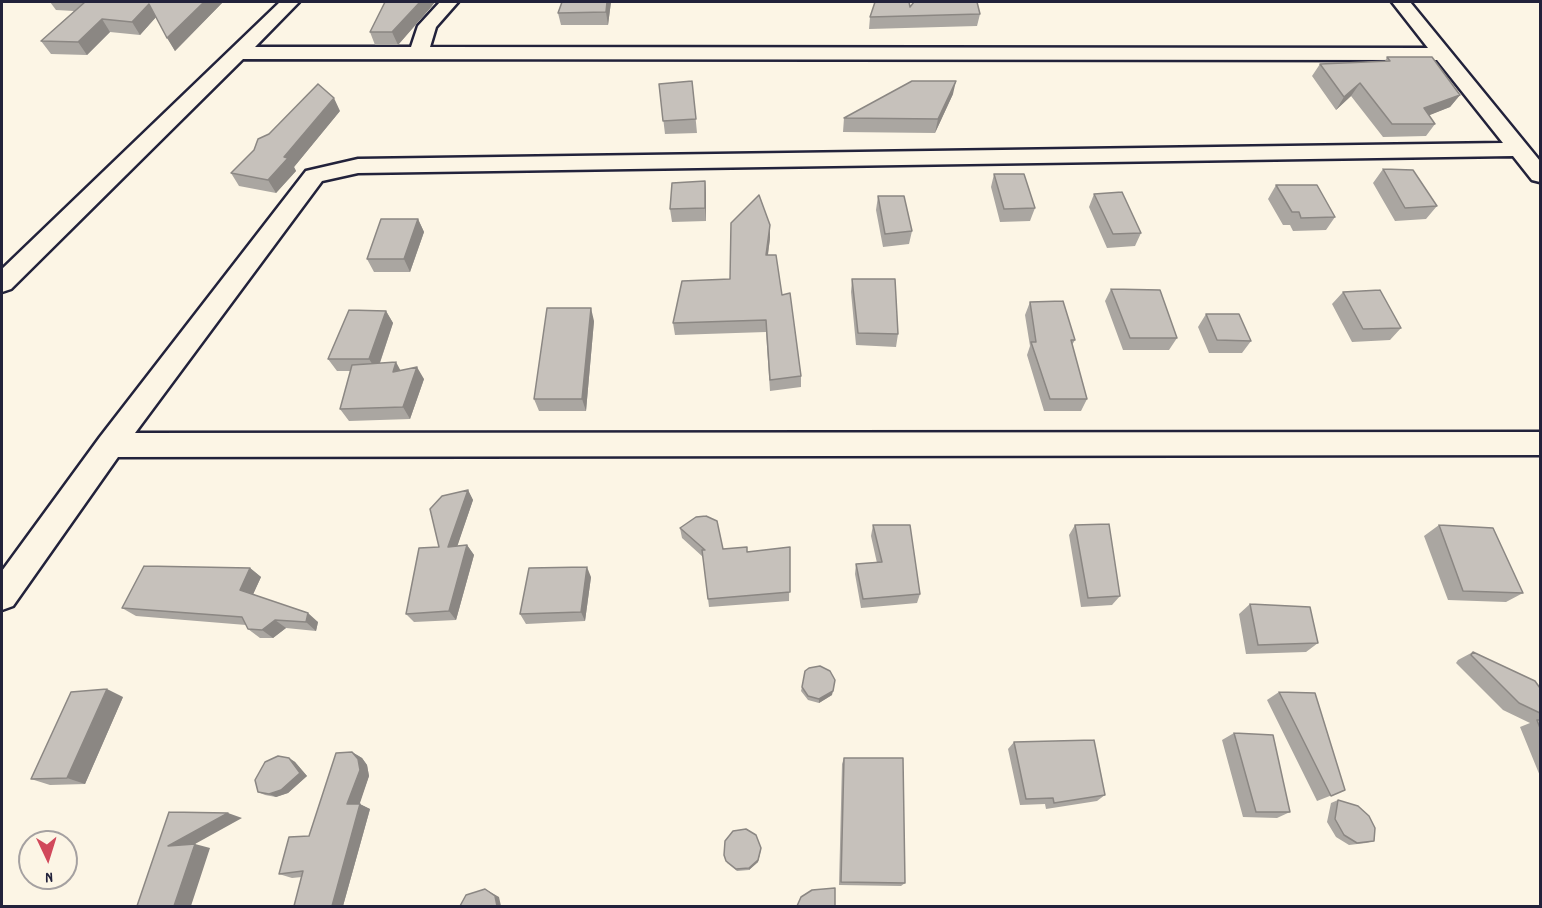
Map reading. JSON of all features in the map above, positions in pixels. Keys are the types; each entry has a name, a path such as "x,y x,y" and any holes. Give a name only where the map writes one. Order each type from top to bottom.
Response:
{"street":[{"path":"2,283 290,2"},
{"path":"418,54 426,26 448,2"},
{"path":"1401,2 1540,175"},
{"path":"238,53 1442,54"},
{"path":"2,596 110,446 314,176 358,166 1520,149"},
{"path":"110,446 1540,444"}],"building":[{"path":"85,2 204,2 167,38 149,4 132,22 102,19 78,42 41,41"},
{"path":"385,2 420,2 392,32 370,32"},
{"path":"562,2 607,2 606,12 558,13"},
{"path":"875,2 909,2 910,7 914,2 977,2 980,14 870,17"},
{"path":"1387,57 1432,57 1460,95 1424,108 1435,124 1392,124 1360,83 1344,97 1320,64 1390,61"},
{"path":"692,81 696,119 663,121 659,84"},
{"path":"912,81 956,81 938,119 844,118"},
{"path":"318,84 334,98 284,157 288,158 268,180 231,173 254,150 258,139 269,134"},
{"path":"1383,169 1413,170 1437,206 1405,208"},
{"path":"994,174 1024,174 1035,208 1004,209"},
{"path":"705,181 705,208 670,209 672,183"},
{"path":"1276,185 1317,185 1335,217 1301,218 1299,212 1292,212"},
{"path":"1122,192 1141,233 1113,234 1094,194"},
{"path":"759,195 770,225 766,255 776,255 782,295 790,293 801,376 770,380 766,320 673,323 682,281 730,279 731,223"},
{"path":"878,196 904,196 912,231 885,234"},
{"path":"381,219 418,219 404,259 367,259"},
{"path":"852,279 895,279 898,334 858,333"},
{"path":"1111,289 1160,290 1177,338 1130,338"},
{"path":"1380,290 1401,328 1363,329 1343,292"},
{"path":"1063,301 1075,340 1071,340 1087,399 1050,399 1031,342 1036,342 1030,302"},
{"path":"547,308 591,308 582,399 534,399"},
{"path":"349,310 386,311 369,359 328,359"},
{"path":"1206,314 1239,314 1251,341 1217,340"},
{"path":"396,362 393,372 417,367 403,407 340,409 352,365"},
{"path":"468,490 448,547 467,545 449,611 406,614 419,548 439,547 430,509 442,496"},
{"path":"706,516 717,521 723,549 747,547 747,552 790,547 790,592 708,599 702,550 705,550 680,528 696,517"},
{"path":"1109,524 1120,596 1088,598 1075,525"},
{"path":"873,525 910,525 920,594 863,599 856,564 882,562"},
{"path":"1439,525 1493,528 1523,593 1463,591"},
{"path":"144,566 250,568 240,590 308,613 306,622 275,620 262,630 248,629 242,617 122,608"},
{"path":"587,567 581,612 520,614 529,568"},
{"path":"1250,604 1310,607 1318,643 1258,645"},
{"path":"1473,652 1535,681 1540,688 1540,713 1519,703 1471,655"},
{"path":"820,666 830,671 835,680 833,691 819,699 808,696 802,687 805,671"},
{"path":"107,689 67,778 31,779 71,692"},
{"path":"1279,692 1315,693 1345,790 1331,796"},
{"path":"1234,733 1273,735 1290,812 1256,812"},
{"path":"1094,740 1105,795 1054,803 1053,798 1026,799 1014,742"},
{"path":"352,752 358,759 360,770 347,804 360,804 332,906 294,906 303,871 279,874 289,837 309,836 336,753"},
{"path":"278,756 289,758 300,773 281,790 269,794 258,792 255,780 265,762"},
{"path":"844,758 903,758 905,883 841,882"},
{"path":"1338,800 1358,806 1369,816 1375,828 1374,841 1357,843 1344,835 1335,819"},
{"path":"169,812 228,813 168,846 195,844 174,906 137,906"},
{"path":"746,829 756,835 761,848 758,860 749,868 736,869 726,861 725,841 733,831"},
{"path":"835,888 835,906 797,906 801,897 812,890"},
{"path":"485,889 495,896 497,906 460,906 466,895"}]}
